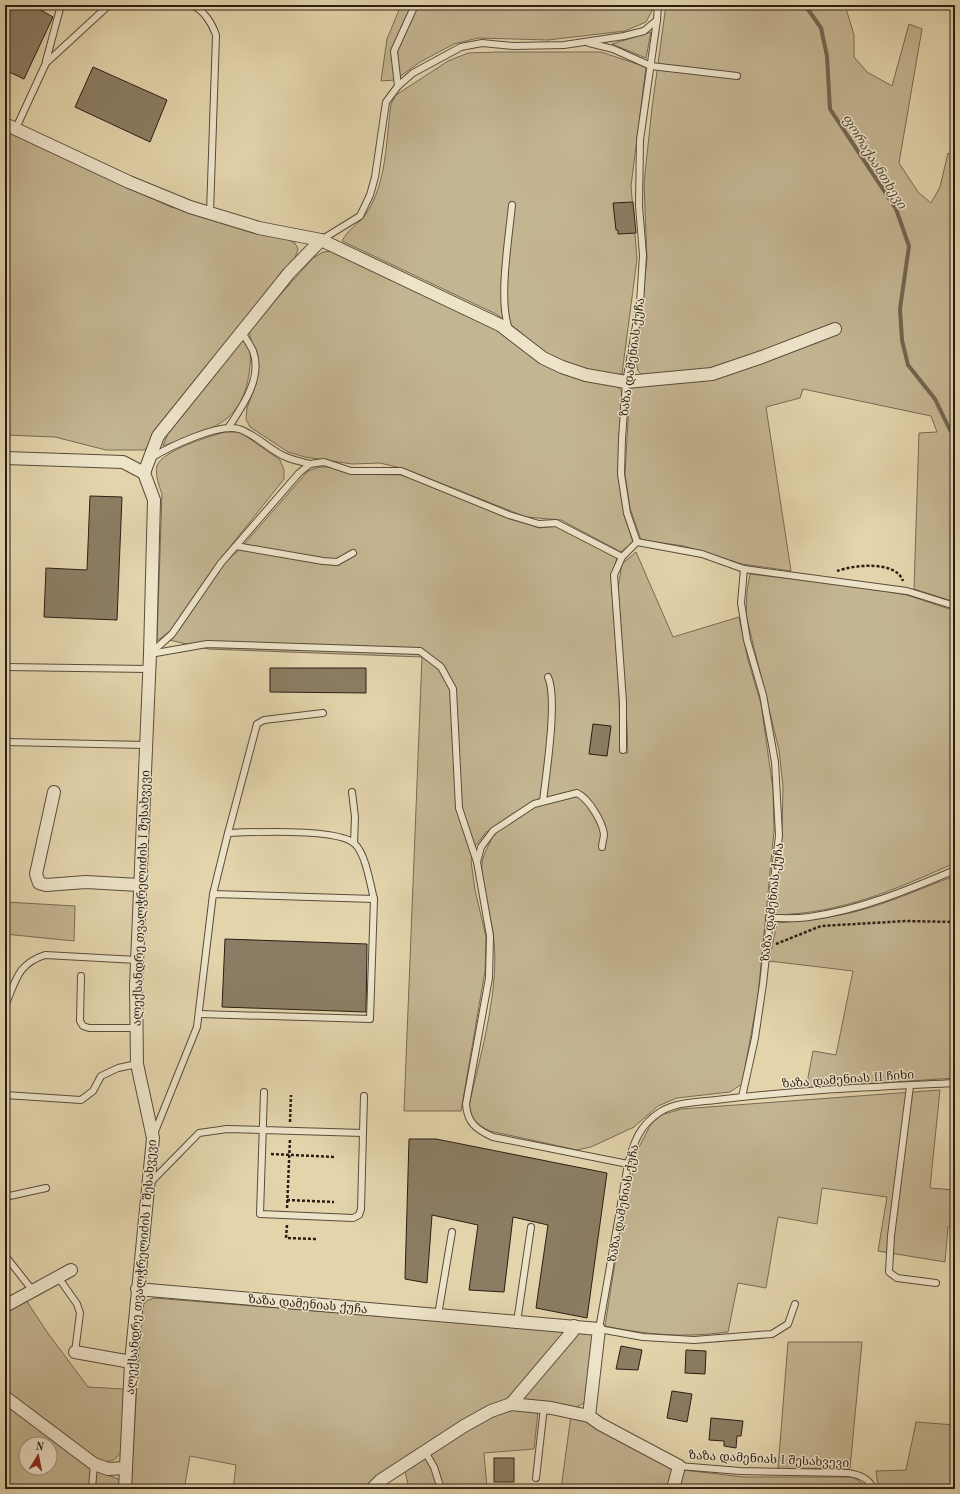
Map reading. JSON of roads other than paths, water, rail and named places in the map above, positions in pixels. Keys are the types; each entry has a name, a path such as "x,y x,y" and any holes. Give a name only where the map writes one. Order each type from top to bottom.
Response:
{"street":[{"path":"10,126 129,182 190,207 259,228 322,240 500,325 543,358 562,368 586,375 626,382 712,374 762,357 835,329"},
{"path":"5,458 123,462 144,473 158,436 289,273 322,240"},
{"name":"ალექსანდრე თვალჭრელიძის I შესახვევი","path":"125,1489 131,1362 153,1138 137,1064 136,1028 139,885 150,654 154,500 144,473"},
{"path":"54,792 36,874 39,883 46,885 100,882 139,885"},
{"path":"5,1306 71,1270"},
{"name":"ზაზა დამენიას ქუჩა","path":"137,1289 599,1329"},
{"path":"511,1404 572,1332 574,1326"},
{"path":"589,1416 599,1329"},
{"path":"75,1352 131,1362"},
{"path":"5,1396 94,1464 108,1469 126,1468"},
{"path":"372,1489 381,1480 464,1426 491,1412 511,1404 544,1407 589,1416 600,1424 679,1466 673,1489"}],"lane":[{"path":"10,126 46,63 61,5"},
{"path":"46,63 109,5"},
{"path":"191,5 195,6 212,23 216,35 210,214"},
{"path":"398,86 394,51 415,5"},
{"name":"ზაზა დამენიას ქუჩა","path":"637,542 627,512 621,474 626,382 640,303 643,255 639,206 640,140 658,5"},
{"path":"322,240 360,216 370,195 375,177 386,102 398,86 413,73 461,47 482,44 514,46 564,45 624,36 644,31 657,20"},
{"path":"585,42 613,49 651,66 737,76"},
{"path":"510,333 506,320 504,300 512,205"},
{"path":"228,428 242,408 253,382 256,364 253,351 242,332"},
{"path":"150,459 166,448 222,428 238,429 255,437 286,457 310,464 324,462 351,471 402,471 509,515 539,524 556,523 622,557"},
{"path":"150,654 172,634 221,563 299,473 310,464"},
{"path":"623,750 623,702 614,575 622,557 637,542 702,554 744,569 907,591 952,605 955,598"},
{"path":"236,546 323,561 337,562 353,553"},
{"name":"ზაზა დამენიას ქუჩა","path":"599,1329 633,1142 642,1126 661,1111 678,1105 742,1097 755,1038 779,835 775,762 763,694 747,640 741,603 744,569"},
{"path":"150,654 207,644 420,651 441,667 453,689 460,808 477,862 490,936 491,961 489,978 466,1104 467,1114 471,1123 478,1131 493,1137 628,1164"},
{"path":"5,667 149,669"},
{"path":"543,801 553,702 552,685 548,678"},
{"path":"153,1138 197,1027 213,894 257,724 264,720 323,713"},
{"path":"5,742 146,745"},
{"path":"352,792 355,817 354,842"},
{"path":"477,862 481,847 493,831 534,804 577,793 585,797 593,807 604,834 602,847"},
{"path":"199,1014 370,1019 374,899 362,854 354,842 346,838 330,835 278,832 228,833"},
{"path":"769,918 808,917 854,908 906,891 955,870"},
{"path":"213,894 374,899"},
{"path":"5,1006 24,966 31,959 45,955 137,960"},
{"path":"81,976 80,1021 83,1026 89,1028 136,1028"},
{"path":"5,1095 81,1100 93,1092 101,1076 118,1068 137,1064"},
{"name":"ზაზა დამენიას II ჩიხი","path":"742,1097 955,1083"},
{"path":"910,1086 891,1236 889,1272 897,1278 936,1283"},
{"path":"264,1092 260,1214 354,1218 359,1215 362,1210 364,1096"},
{"path":"148,1185 199,1133 227,1129 363,1133"},
{"path":"5,1197 46,1188"},
{"path":"517,1322 531,1228"},
{"path":"438,1315 452,1232"},
{"path":"7,1258 33,1290"},
{"path":"58,1277 76,1304 80,1313 75,1352"},
{"path":"599,1329 642,1337 694,1340 772,1334 788,1324 795,1304"},
{"path":"536,1478 544,1407"},
{"path":"425,1452 434,1467 441,1489"},
{"path":"92,1489 94,1464"},
{"name":"ზაზა დამენიას I შესახვევი","path":"679,1466 740,1471 848,1473 860,1475 870,1482 874,1489"}],"waterway":[{"name":"ფორაქაანთხევი","path":"805,5 821,28 827,56 830,109 896,209 909,246 900,309 902,340 908,365 935,399 950,430 955,436"}]}
